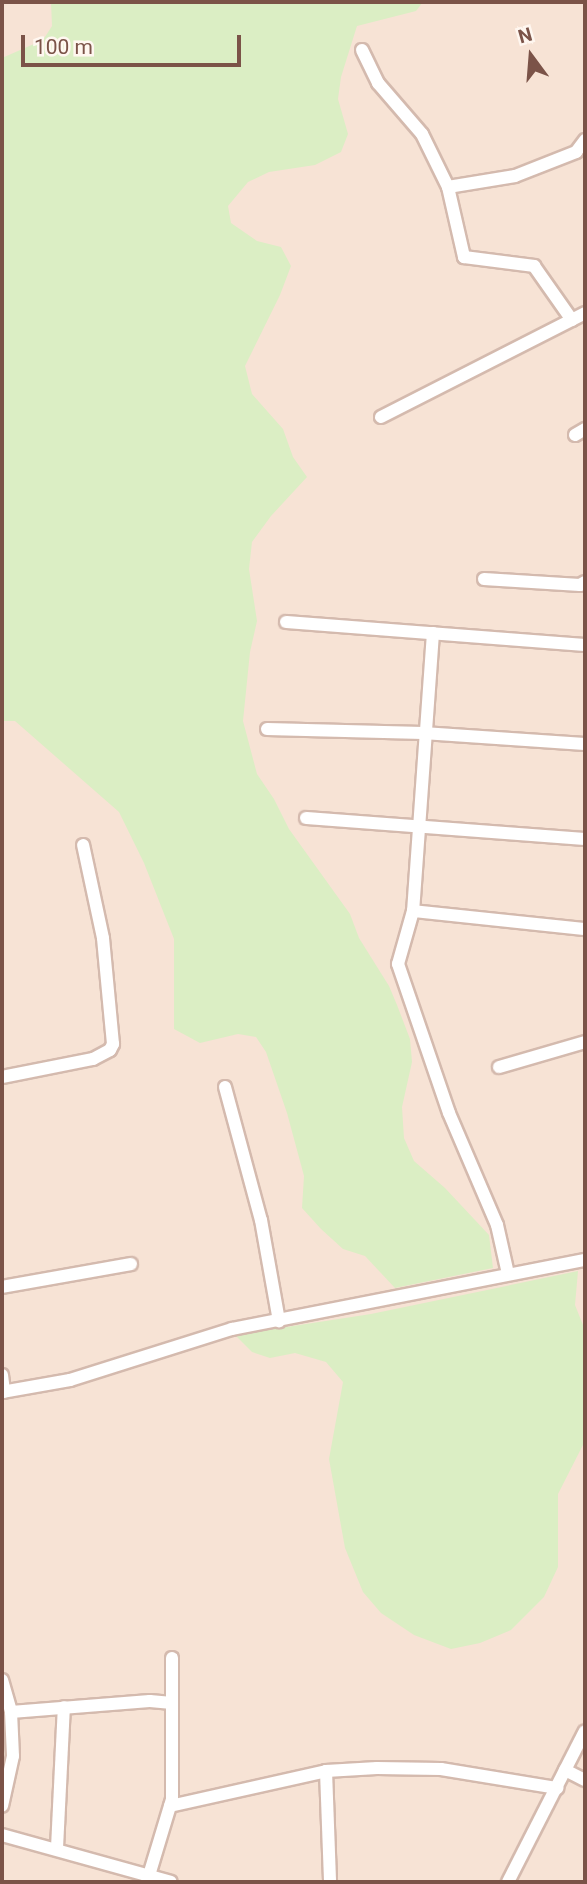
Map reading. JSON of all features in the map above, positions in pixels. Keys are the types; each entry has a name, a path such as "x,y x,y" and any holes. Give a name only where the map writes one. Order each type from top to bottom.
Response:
{"street":[{"path":"362,50 378,83 422,134 448,187 464,257 534,266 572,320"},
{"path":"448,187 515,176 576,152 585,140"},
{"path":"381,417 585,313"},
{"path":"484,579 580,585 585,582"},
{"path":"286,622 585,645"},
{"path":"433,633 413,911 398,964 449,1112 497,1225 508,1274"},
{"path":"267,729 424,733 585,744"},
{"path":"306,818 585,839"},
{"path":"2,1077 93,1059 106,1053 113,1044 103,938 83,845"},
{"path":"413,911 585,929"},
{"path":"499,1067 585,1042"},
{"path":"225,1087 261,1220 279,1321"},
{"path":"2,1375 3,1392 71,1380 232,1329 585,1260"},
{"path":"2,1287 131,1264"},
{"path":"148,1879 170,1806 172,1658"},
{"path":"2,1680 10,1712 13,1756 2,1806"},
{"path":"10,1712 150,1701 173,1703"},
{"path":"57,1848 64,1707"},
{"path":"508,1882 585,1731"},
{"path":"170,1806 326,1771 441,1769 556,1788"},
{"path":"565,1770 585,1780"},
{"path":"326,1771 331,1882"},
{"path":"2,1835 57,1848 148,1879 171,1882"}],"shaded area":[{"path":"2,2 585,2 585,1882 2,1882"}],"green space":[{"path":"51,2 423,2 416,11 357,26 341,77 338,99 348,134 341,152 315,165 269,172 248,182 228,206 231,223 257,241 281,247 291,266 280,295 245,366 252,394 283,429 293,457 307,477 271,516 252,542 249,569 257,621 250,652 243,721 257,774 274,799 289,829 350,914 359,938 389,986 397,1005 410,1039 412,1062 402,1107 404,1138 414,1161 445,1188 489,1235 493,1268 395,1288 365,1256 343,1249 302,1208 304,1176 287,1113 266,1052 256,1037 238,1034 200,1043 174,1029 174,939 144,863 119,812 15,721 2,721 2,58 43,40 52,26"},
{"path":"578,1271 575,1305 585,1330 585,1441 558,1494 558,1567 544,1597 511,1630 480,1643 451,1649 414,1635 381,1613 363,1592 345,1548 329,1459 343,1382 326,1362 295,1353 270,1358 252,1352 235,1335 371,1314"}]}
